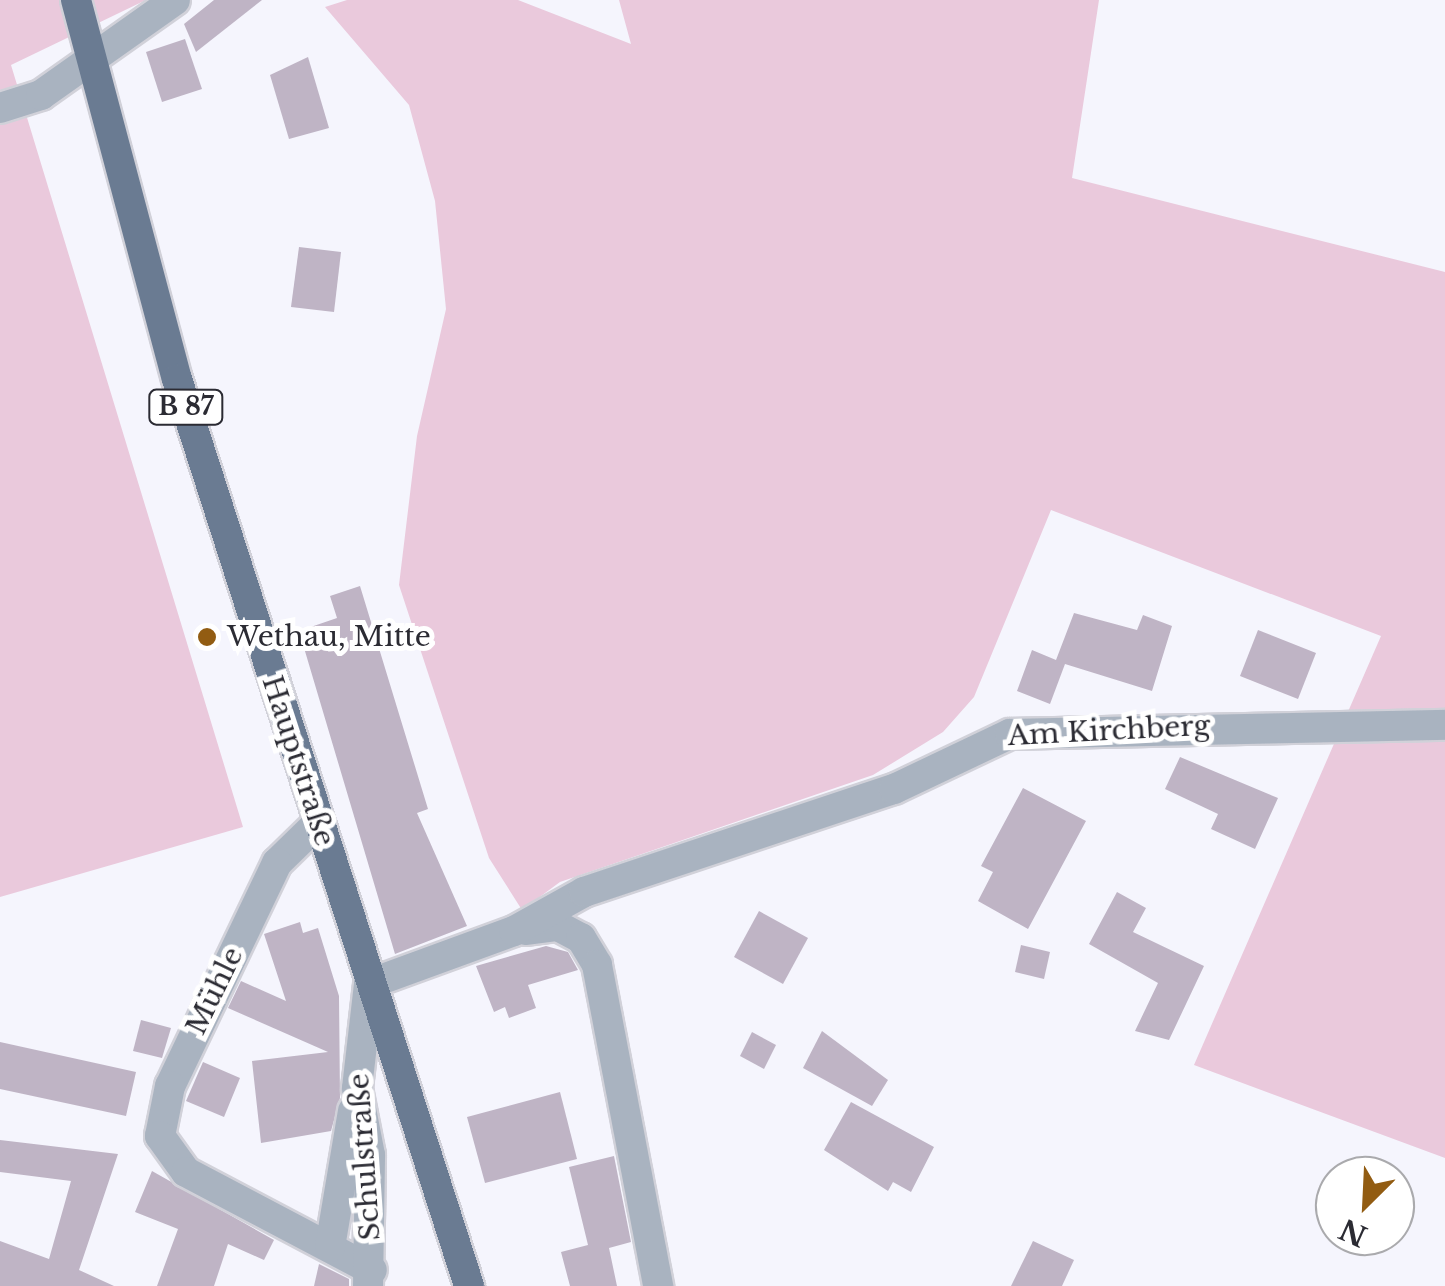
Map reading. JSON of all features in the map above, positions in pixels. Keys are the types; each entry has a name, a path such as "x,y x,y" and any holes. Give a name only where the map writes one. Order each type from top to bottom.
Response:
{"main road":[{"name":"Hauptstraße","path":"76,0 177,379 469,1286"}],"street":[{"path":"0,108 94,62 175,0"},
{"name":"Am Kirchberg","path":"369,984 514,931 584,892 894,789 1010,734 1445,725"},
{"name":"Mühle","path":"186,1172 160,1136 166,1097 277,863 318,823"},
{"name":"Am Kirchberg","path":"514,931 558,926 581,938 597,964 658,1286"},
{"name":"Schulstraße","path":"369,984 357,1088 370,1156 370,1278"},
{"path":"330,1246 357,1088"},
{"name":"Schulstraße","path":"186,1172 330,1246 370,1278"}],"shaded area":[{"path":"0,0 146,0 11,65 243,827 0,897"},
{"path":"347,0 518,0 631,44 619,0 1099,0 1072,178 1445,272 1445,1158 1194,1065 1381,636 1051,510 974,697 943,732 873,775 560,882 522,910 489,858 399,585 417,436 446,309 435,201 409,105 325,7"}],"building":[{"path":"214,0 262,0 196,52 184,24"},
{"path":"185,39 202,89 162,102 146,52"},
{"path":"308,57 329,128 289,139 270,75"},
{"path":"299,247 341,252 334,312 291,307"},
{"path":"360,586 428,809 417,813 467,926 395,954 299,631 337,618 330,596"},
{"path":"1074,613 1137,630 1143,615 1172,626 1152,691 1065,664 1050,704 1017,691 1032,650 1056,660"},
{"path":"1258,630 1316,653 1298,699 1240,676"},
{"path":"1180,757 1278,798 1255,849 1211,829 1218,814 1165,789"},
{"path":"1023,788 1086,821 1028,929 978,901 993,872 981,866"},
{"path":"1117,892 1146,908 1133,932 1204,966 1169,1040 1135,1031 1158,983 1089,944"},
{"path":"759,911 808,938 783,984 734,957"},
{"path":"300,922 303,933 318,928 339,996 340,1098 331,1131 261,1143 252,1061 328,1052 228,1008 241,981 286,1001 264,934"},
{"path":"1021,945 1050,952 1044,979 1015,972"},
{"path":"546,946 568,952 578,970 528,985 536,1008 509,1018 505,1007 494,1012 476,966"},
{"path":"141,1020 171,1028 162,1058 133,1051"},
{"path":"822,1031 888,1080 872,1106 803,1068"},
{"path":"752,1032 776,1045 764,1069 740,1056"},
{"path":"0,1042 136,1072 126,1116 0,1089"},
{"path":"203,1062 240,1078 224,1117 186,1101"},
{"path":"560,1092 577,1159 485,1183 467,1117"},
{"path":"851,1102 934,1147 911,1192 893,1182 888,1191 824,1150"},
{"path":"0,1140 118,1154 79,1270 114,1286 0,1286 0,1241 49,1259 71,1181 0,1172"},
{"path":"614,1156 631,1242 609,1248 617,1286 570,1286 561,1252 588,1245 569,1167"},
{"path":"152,1171 274,1240 264,1260 228,1244 214,1286 157,1286 178,1229 135,1212"},
{"path":"1033,1241 1074,1260 1062,1286 1011,1286"},
{"path":"319,1264 349,1279 349,1286 314,1286"}],"place":[{"name":"Wethau, Mitte","path":"207,637"}]}
